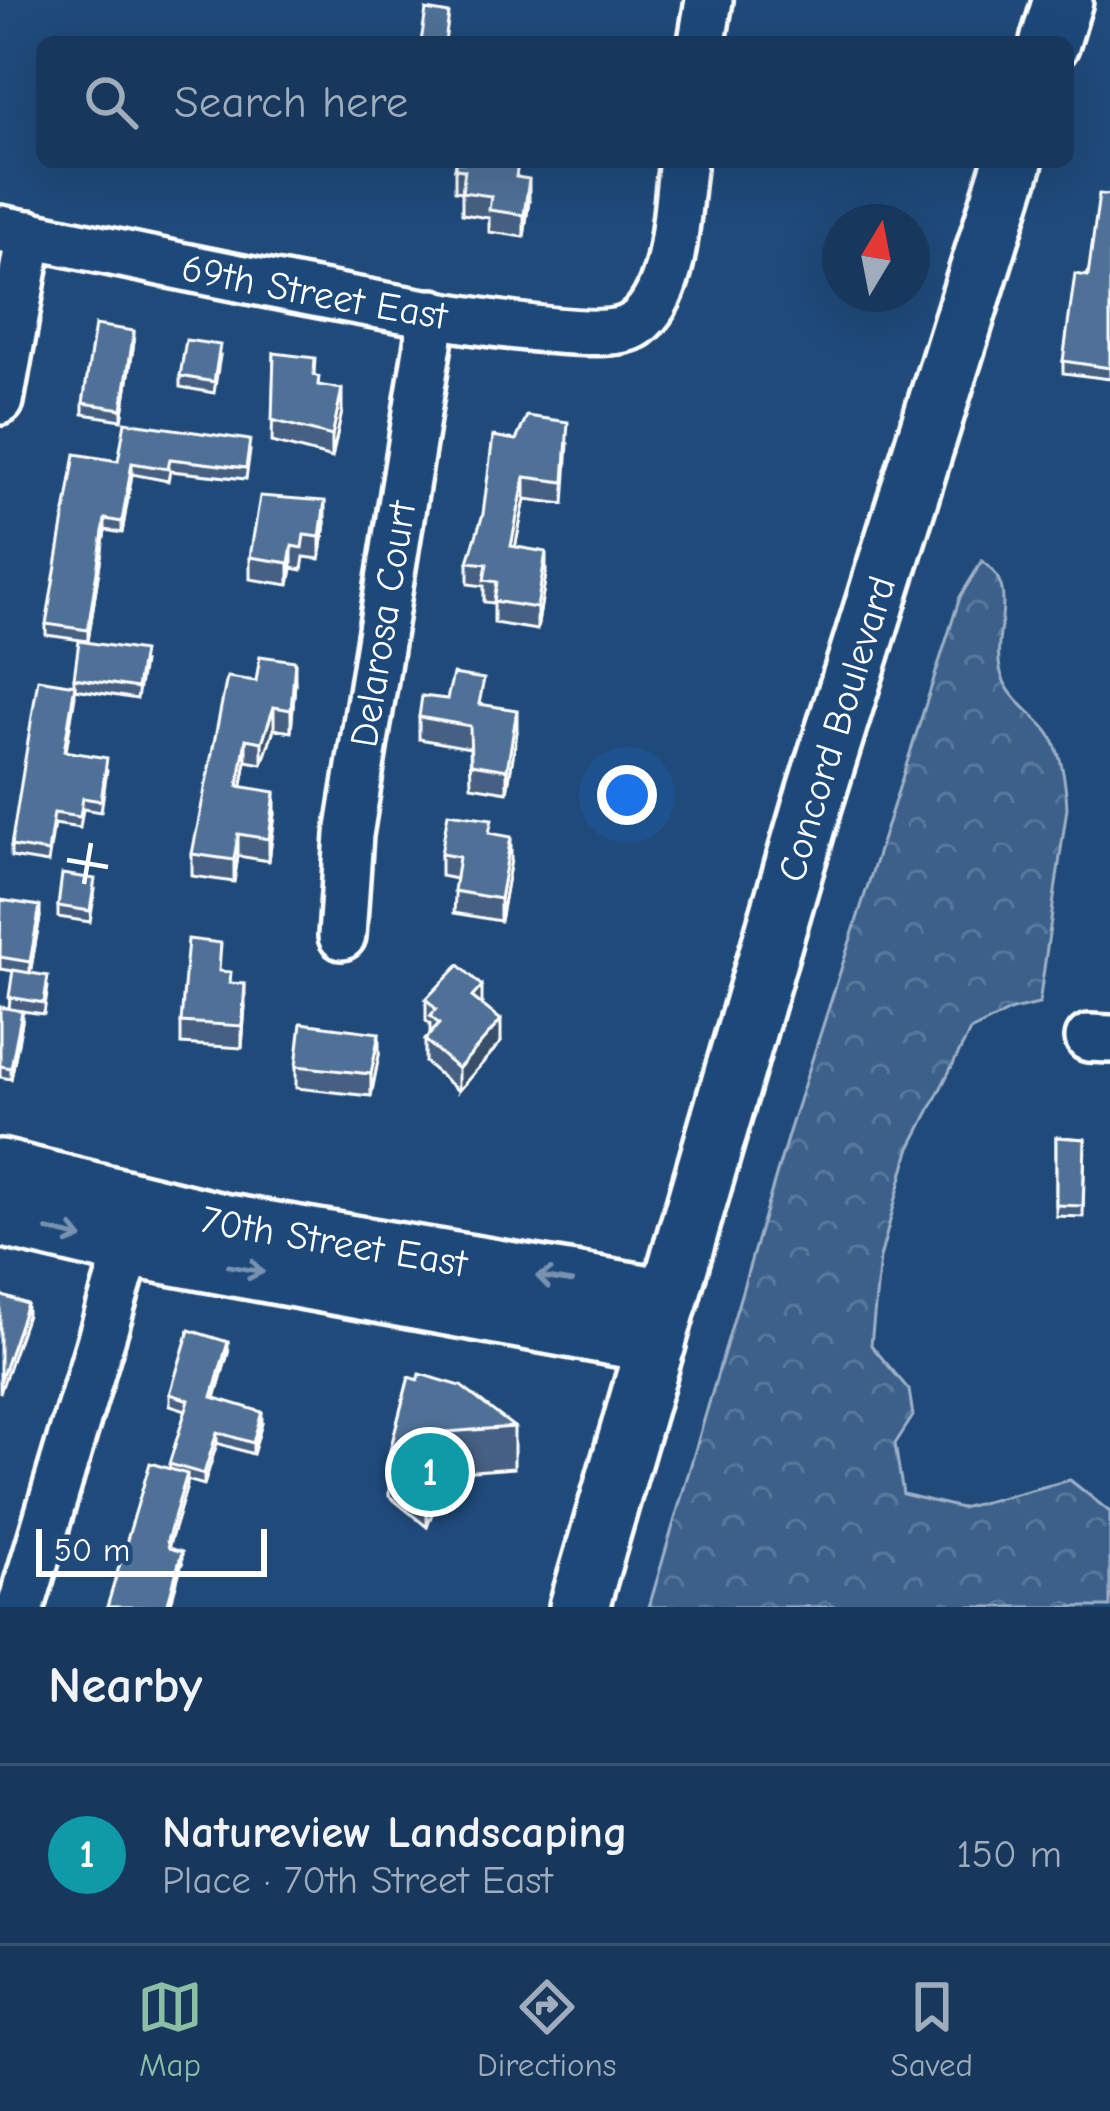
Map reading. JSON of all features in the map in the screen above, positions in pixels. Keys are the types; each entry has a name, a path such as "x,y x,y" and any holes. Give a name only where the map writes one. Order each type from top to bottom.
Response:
{"main road":[{"path":"1052,36 1063,0"},
{"name":"Concord Boulevard","path":"579,1607 812,808 1011,168"},
{"name":"70th Street East","path":"0,1169 135,1226"},
{"name":"70th Street East","path":"0,1216 135,1226 662,1321"}],"street":[{"path":"703,36 709,0"},
{"name":"69th Street East","path":"15,231 433,314 590,336 632,328 657,305 682,168"},
{"path":"0,401 15,231"},
{"name":"Delarosa Court","path":"343,936 349,836 433,314"},
{"path":"21,1607 135,1226"}],"green space":[{"path":"982,561 1001,585 1002,676 1055,744 1067,808 1039,1004 1012,1010 970,1031 909,1150 880,1258 871,1345 909,1390 913,1416 895,1444 903,1494 961,1508 1070,1480 1110,1512 1110,1607 649,1607 788,1135 960,597"}],"building":[{"path":"426,10 449,14 446,36 422,36"},
{"path":"517,168 516,177 529,179 524,215 489,210 491,196 462,192 465,170 455,169"},
{"path":"1099,194 1110,195 1110,368 1063,361 1075,274 1088,276"},
{"path":"95,325 134,331 122,409 83,403"},
{"path":"186,340 220,345 214,382 180,376"},
{"path":"274,353 315,358 318,385 342,389 332,436 272,420"},
{"path":"527,416 568,422 564,482 525,477 511,546 546,552 537,608 494,601 497,582 484,580 487,564 468,562 483,514 493,436 516,440"},
{"path":"125,422 250,440 246,468 170,459 168,469 132,463 122,522 105,519 88,630 46,624 75,454 118,461"},
{"path":"260,496 325,501 320,537 304,535 302,548 292,546 289,563 250,557"},
{"path":"79,641 143,651 137,688 74,678"},
{"path":"260,656 295,661 291,710 274,707 262,742 246,739 238,786 275,792 269,839 238,834 234,860 192,854 227,677 256,681"},
{"path":"453,674 484,679 479,704 517,710 507,770 471,764 470,726 419,717 422,696 447,699"},
{"path":"38,679 75,685 64,751 107,758 101,801 83,798 80,817 54,813 48,852 11,846"},
{"path":"448,813 492,819 489,833 511,837 500,899 454,891 459,857 441,854"},
{"path":"62,874 95,879 90,911 58,906"},
{"path":"1,900 40,906 30,962 0,957"},
{"path":"188,939 221,943 219,971 231,972 230,983 245,984 242,1026 181,1022"},
{"path":"459,965 482,986 472,997 501,1020 458,1069 425,1040 439,1024 430,1016 436,1009 426,999"},
{"path":"13,970 48,976 44,1003 9,997"},
{"path":"0,1007 22,1011 11,1068 0,1066"},
{"path":"301,1023 379,1033 371,1074 296,1066"},
{"path":"1056,1137 1085,1139 1083,1206 1056,1205"},
{"path":"0,1295 27,1304 0,1382"},
{"path":"189,1330 228,1342 212,1397 262,1412 253,1443 217,1432 204,1474 169,1464 189,1400 170,1394"},
{"path":"420,1374 461,1386 514,1427 447,1432 427,1486 389,1455 409,1377 418,1380"},
{"path":"150,1463 187,1474 167,1541 169,1548 182,1552 167,1607 107,1607"}],"place":[{"name":"Natureview Landscaping","path":"430,1472"}]}
